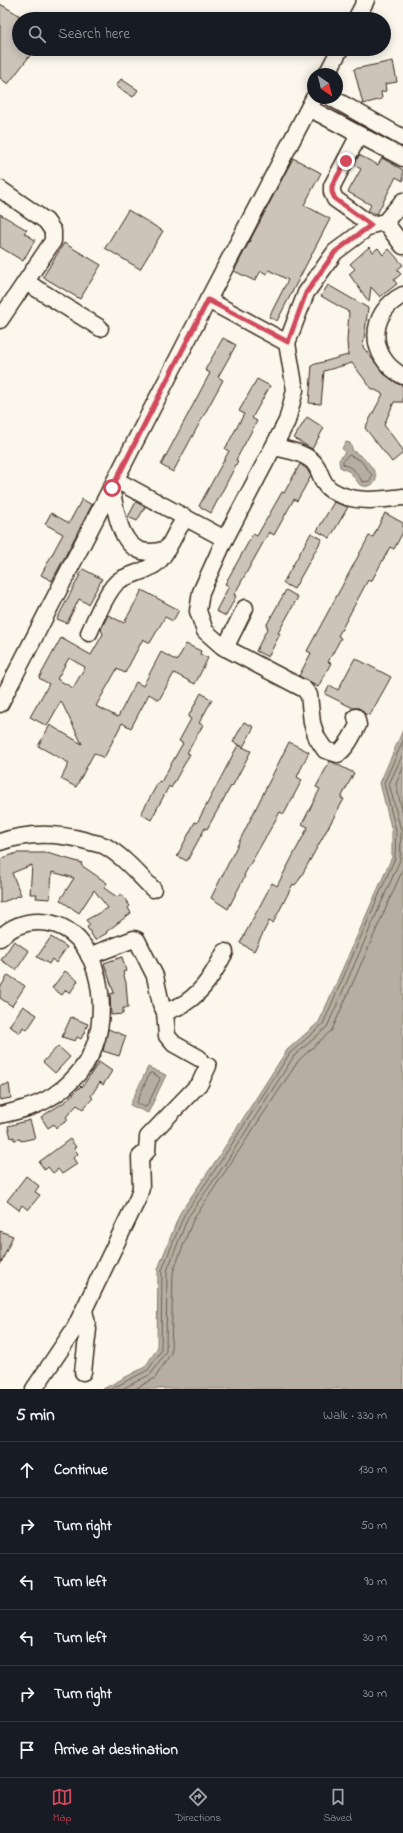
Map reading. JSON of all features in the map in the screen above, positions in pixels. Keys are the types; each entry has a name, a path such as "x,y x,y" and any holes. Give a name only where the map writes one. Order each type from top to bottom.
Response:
{"street":[{"path":"360,12 366,0"},
{"path":"330,68 336,56"},
{"path":"0,704 208,300 311,104"},
{"path":"313,104 359,135 403,158"},
{"path":"343,104 403,138"},
{"path":"359,135 332,186 332,192 335,199 378,224 403,246"},
{"path":"0,189 46,221 53,230 53,241 0,320"},
{"path":"356,717 358,725 343,750 338,754 326,750 317,738 312,724 309,695 304,689 225,648 205,631 198,611 201,592 225,539 288,421 295,390 288,342 306,293 335,252 378,224 403,201"},
{"path":"26,282 100,328"},
{"path":"403,295 394,300 383,311 379,320 376,334 378,348 384,362 403,376"},
{"path":"208,300 288,342"},
{"path":"274,446 303,455 316,465 322,479 330,490 346,496 373,501 403,497"},
{"path":"114,484 186,518 225,539"},
{"path":"114,484 118,519 128,542 135,549 143,552 157,552 166,548"},
{"path":"89,633 110,592 118,581 150,568 159,560 186,518"},
{"path":"225,648 245,608"},
{"path":"0,842 20,836 47,834 76,838 104,846 129,864 153,889"},
{"path":"0,938 18,926 31,922 46,922 69,930 78,938 89,956 99,982 101,1001 97,1038 87,1062 70,1082 47,1099 35,1105 0,1115"},
{"path":"34,1389 75,1328 141,1188 140,1157 147,1151 148,1137 200,1083 204,1062 174,1044 167,1036 165,1012 161,1004 155,976 137,940 134,939 123,942 89,956"},
{"path":"165,1012 184,1003 194,996 213,974 225,952"},
{"path":"83,1372 88,1329 84,1310"}],"water":[{"path":"346,442 350,443 353,451 366,460 373,469 376,480 370,486 360,485 350,472 340,467 339,460 345,452 342,448"},
{"path":"403,730 403,1389 103,1389 145,1367 157,1349 158,1269 180,1213 217,1159 287,1050 319,1022 392,857 392,831 380,783"},
{"path":"148,1067 166,1075 148,1113 130,1105"}],"building":[{"path":"0,4 14,12 12,12 12,56 30,56 8,84 0,78"},
{"path":"393,61 397,82 385,84 386,91 381,92 382,99 363,104 354,69"},
{"path":"121,79 138,90 133,97 116,86"},
{"path":"359,155 378,165 382,158 403,170 403,181 396,177 377,214 368,211 371,205 348,192 361,169 354,165"},
{"path":"293,158 321,173 304,205 330,219 277,321 269,317 288,280 269,270 267,274 261,271 255,281 234,271"},
{"path":"128,210 163,231 140,269 105,248"},
{"path":"0,214 27,230 24,233 35,240 23,261 0,247"},
{"path":"64,243 101,265 80,299 43,277"},
{"path":"369,247 373,252 378,248 383,255 389,249 403,265 397,270 401,274 394,280 397,284 380,297 371,287 369,302 349,274 355,269 350,264"},
{"path":"328,285 368,308 363,347 384,374 398,384 403,385 403,402 394,402 384,425 403,450 403,453 392,462 365,428 383,394 371,388 352,363 324,371 321,404 309,403 312,365 348,355 347,341 349,312 321,296"},
{"path":"223,338 236,345 218,377 223,380 173,472 161,465 210,373 205,370"},
{"path":"257,379 270,386 252,418 257,421 236,460 238,461 211,513 199,506 229,451 225,449 244,414 239,411"},
{"path":"307,417 324,428 312,449 294,438"},
{"path":"300,464 307,469 311,476 297,501 294,499 274,535 269,532 234,595 236,596 226,616 216,611 229,586 225,584 253,534 257,536"},
{"path":"82,499 92,505 52,581 41,575 63,534 45,524 51,513 69,523"},
{"path":"136,502 145,507 137,521 128,517"},
{"path":"334,502 348,507 330,538 317,531"},
{"path":"385,513 403,523 403,532 394,549 390,547 371,582 368,580 338,636 341,638 328,662 331,663 318,687 299,676 311,653 307,651 369,536 373,537"},
{"path":"311,533 322,539 294,589 283,583"},
{"path":"83,569 102,579 88,604 79,599 67,623 57,619"},
{"path":"142,590 179,610 173,621 165,617 150,643 143,639 125,673 117,669 96,706 118,717 136,682 143,686 161,652 177,661 186,644 201,651 200,654 208,658 195,684 174,673 159,700 149,694 131,728 122,723 104,758 94,753 76,787 61,779 69,763 38,746 50,725 82,744 61,701 47,726 30,717 49,684 39,678 61,638 91,655 103,634 101,629 108,615 124,623","holes":["69,658 85,667 73,688 57,679"]},
{"path":"286,590 298,597 278,633 280,634 268,657 256,651 268,627 266,626"},
{"path":"355,658 391,677 370,715 365,714 359,708 353,708 325,694 330,685 338,690"},
{"path":"201,693 212,700 199,723 203,725 187,753 190,754 171,788 169,786 151,820 141,814 159,781 161,782 183,743 179,741 191,719 188,717"},
{"path":"244,722 254,727 243,747 233,742"},
{"path":"289,742 309,752 297,777 302,780 284,814 280,812 244,875 245,876 228,909 211,898"},
{"path":"238,745 251,751 232,787 231,786 207,829 205,828 187,861 177,856 195,822 197,823"},
{"path":"330,761 354,773 341,798 344,799 299,880 295,885 293,884 273,923 269,921 254,951 240,943 272,883 277,886 308,827 302,824 320,789 316,787"},
{"path":"17,853 47,853 82,863 81,865 107,883 104,888 117,897 121,894 130,906 128,908 131,913 106,932 107,933 95,940 87,927 90,925 86,920 108,908 94,890 79,913 60,900 74,878 52,872 50,899 36,898 37,894 30,894 32,865 12,873 21,895 0,903 0,859"},
{"path":"51,937 67,947 56,963 52,959 49,964 37,957"},
{"path":"14,941 29,951 16,970 1,960"},
{"path":"122,957 126,971 123,972 126,983 128,1008 123,1008 123,1014 111,1015 110,994 114,993 104,963"},
{"path":"65,971 78,981 70,993 66,990 62,995 52,988"},
{"path":"8,975 25,986 12,1006 0,998 0,988"},
{"path":"23,1006 37,1015 27,1030 23,1027 20,1033 9,1026"},
{"path":"71,1017 88,1024 81,1039 77,1037 75,1041 62,1037"},
{"path":"108,1029 126,1036 119,1056 103,1051"},
{"path":"58,1046 70,1057 55,1073 43,1062"},
{"path":"99,1062 112,1071 103,1085 100,1082 91,1096 93,1098 83,1109 77,1105 66,1117 68,1120 56,1128 54,1124 48,1128 41,1117 66,1101 81,1086 82,1087"},
{"path":"9,1084 11,1098 0,1100 0,1086"},
{"path":"30,1120 35,1138 21,1141 20,1139 14,1140 14,1137 11,1138 8,1126"},
{"path":"70,1139 76,1147 74,1148 78,1154 73,1158 77,1164 62,1174 58,1169 53,1173 48,1167 45,1170 39,1162"},
{"path":"26,1176 39,1186 35,1192 40,1195 28,1210 22,1205 19,1210 7,1201"},
{"path":"0,1231 13,1236 0,1265"}],"route":[{"path":"112,488 208,300 288,342 306,293 335,252 357,234 371,225 335,199 332,192 332,186 346,161"}]}
